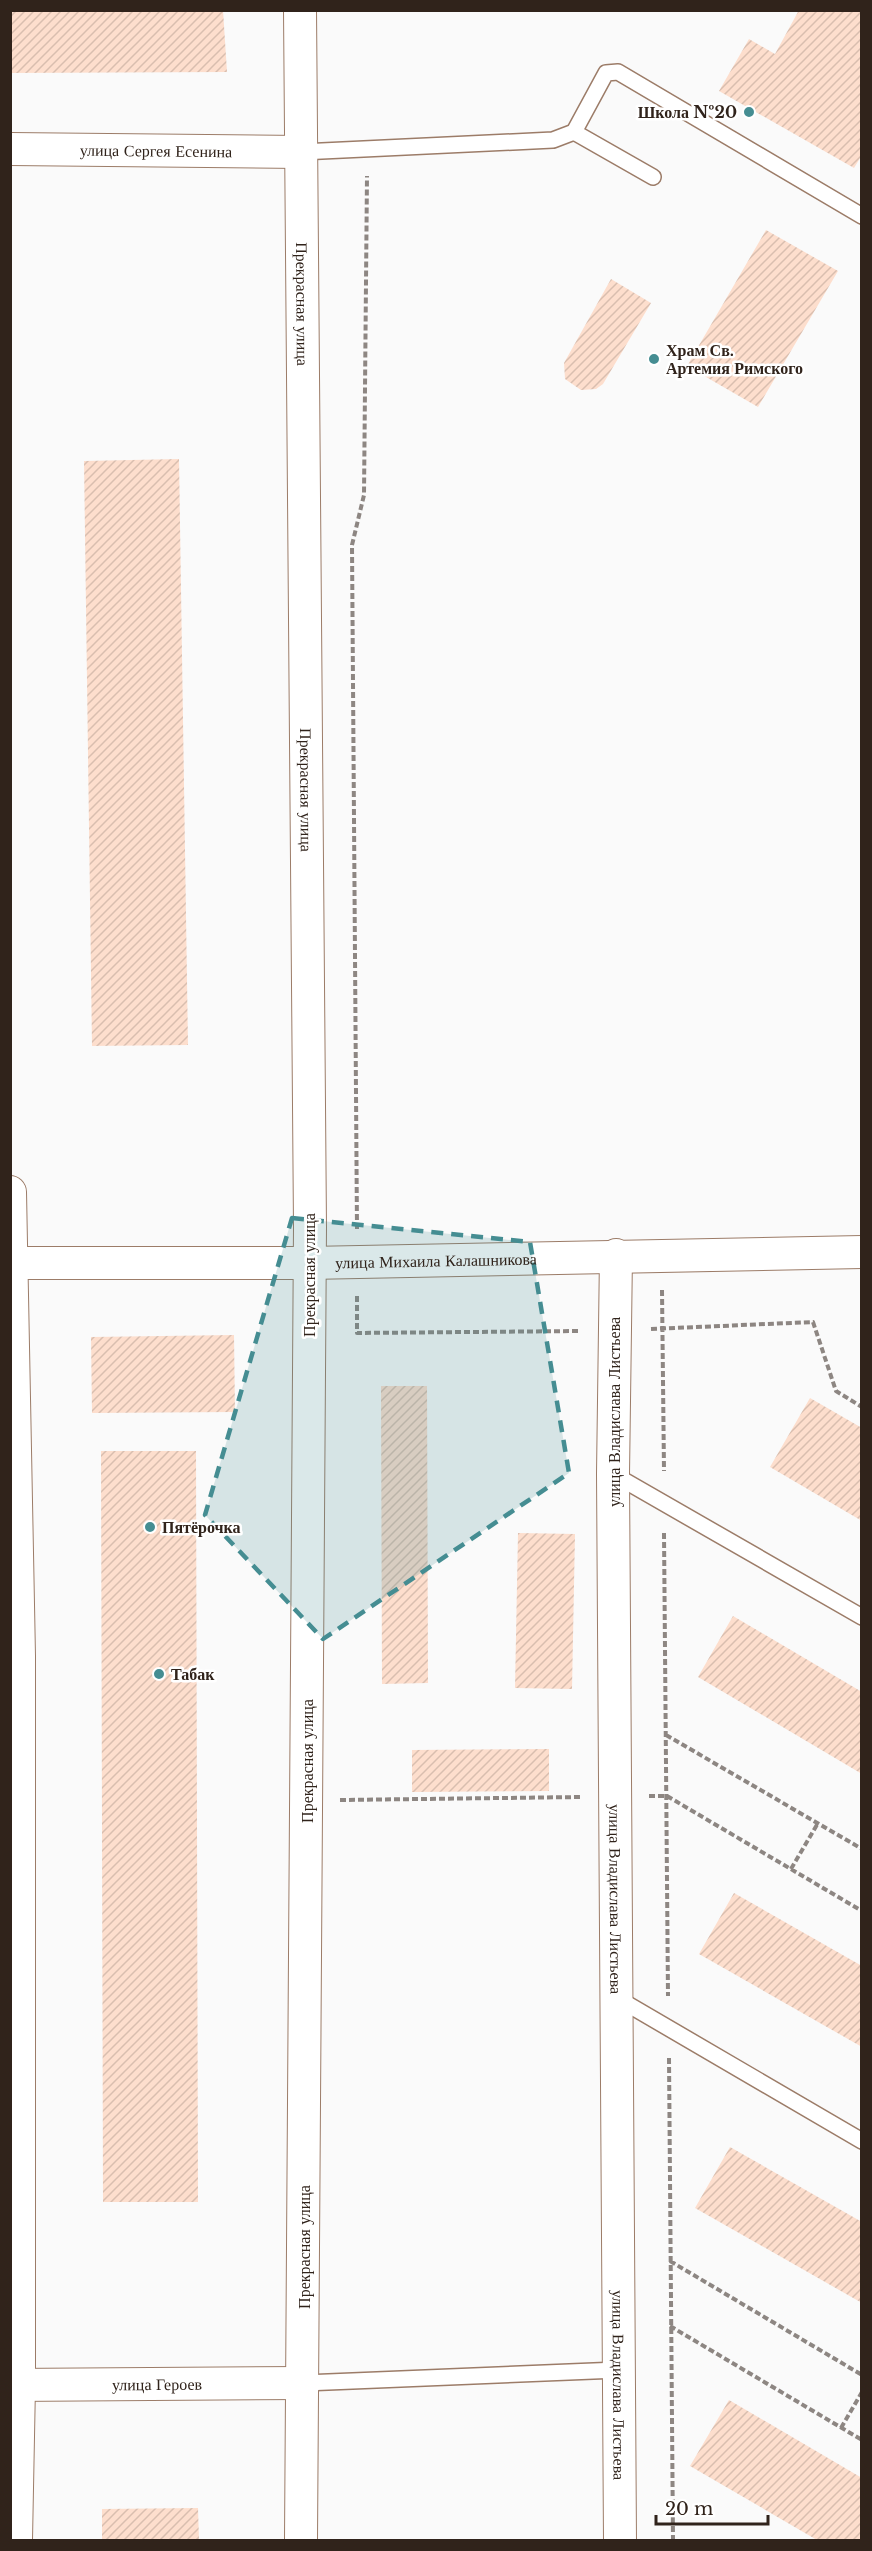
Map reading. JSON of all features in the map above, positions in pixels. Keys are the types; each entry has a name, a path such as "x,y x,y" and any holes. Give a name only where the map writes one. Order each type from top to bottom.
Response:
{"street":[{"name":"Прекрасная улица","path":"300,10 310,1227 304,2383 301,2541"},
{"name":"улица Сергея Есенина","path":"10,149 301,152"},
{"path":"10,1192 15,1657 16,2541"},
{"name":"улица Михаила Калашникова","path":"12,1263 309,1263 662,1254 861,1252"},
{"name":"улица Владислава Листьева","path":"616,1255 613,1474 618,2370 625,2538"},
{"name":"улица Героев","path":"15,2385 304,2383"}],"lane":[{"path":"301,152 553,140 574,132 606,73 618,72 861,216"},
{"path":"574,132 653,177"},
{"path":"613,1474 861,1617"},
{"path":"617,1998 861,2141"},
{"path":"304,2383 618,2370"}],"path":[{"path":"367,148 364,495 352,545 357,1333 615,1331 813,1322 836,1391 861,1407"},
{"path":"310,1227 369,1226"},
{"path":"662,1254 673,2541"},
{"path":"666,1735 861,1849"},
{"path":"791,1869 818,1823"},
{"path":"670,2261 861,2375"},
{"path":"670,2326 861,2440"},
{"path":"841,2428 861,2392"}],"highlighted area":[{"path":"292,1218 530,1242 569,1473 323,1639 205,1515"}],"building":[{"path":"10,10 223,10 227,72 10,73"},
{"path":"799,10 862,10 862,155 854,168 719,91 749,39 775,54"},
{"path":"766,230 838,271 758,407 687,366"},
{"path":"611,279 651,303 603,384 596,389 581,390 565,379 564,363"},
{"path":"179,459 188,1045 92,1046 84,461"},
{"path":"234,1335 235,1412 92,1413 91,1337"},
{"path":"381,1386 427,1386 428,1683 382,1684"},
{"path":"810,1398 862,1428 862,1521 770,1467"},
{"path":"101,1451 196,1451 198,2202 103,2202"},
{"path":"518,1533 575,1534 572,1689 515,1688"},
{"path":"733,1616 862,1692 862,1774 698,1677"},
{"path":"549,1749 549,1791 412,1792 412,1750"},
{"path":"734,1893 862,1966 862,2047 699,1954"},
{"path":"730,2147 862,2222 862,2303 695,2208"},
{"path":"729,2400 862,2478 862,2540 817,2540 690,2466"},
{"path":"198,2508 199,2540 102,2540 102,2509"}],"place":[{"name":"Школа №20","path":"749,112"},
{"name":"Храм Св. Артемия Римского","path":"654,359"},
{"name":"Пятёрочка","path":"150,1527"},
{"name":"Табак","path":"159,1674"}]}
